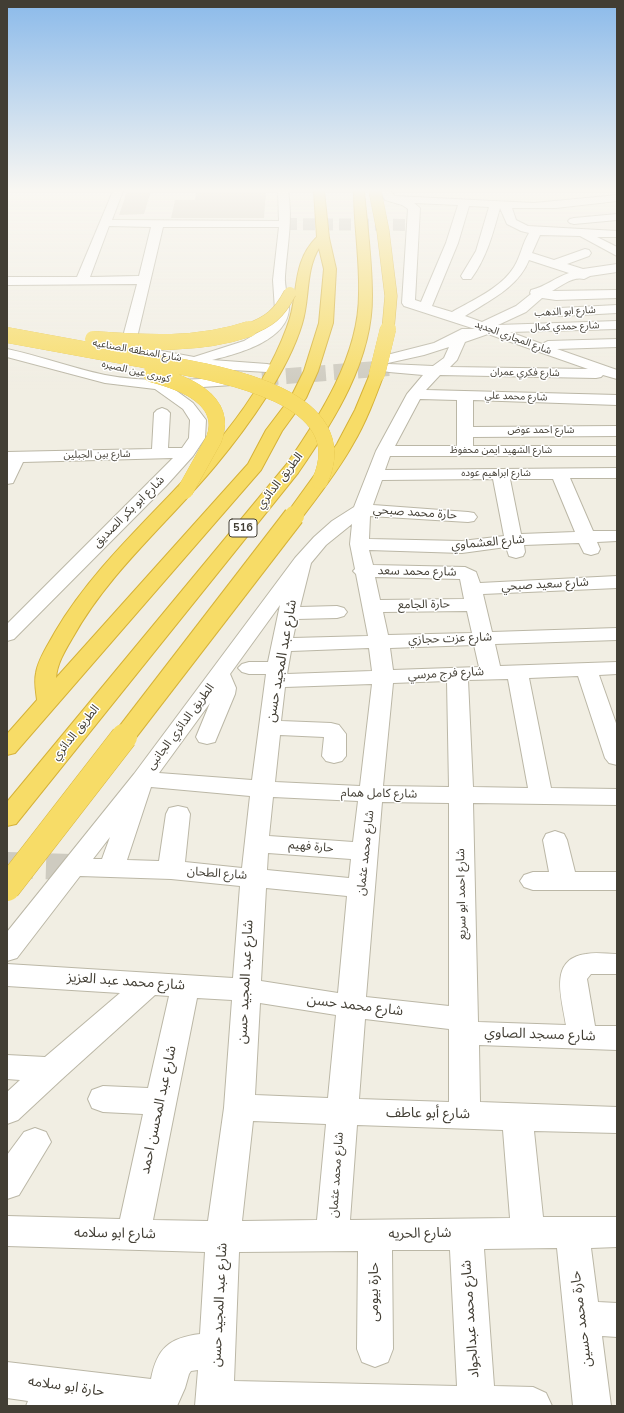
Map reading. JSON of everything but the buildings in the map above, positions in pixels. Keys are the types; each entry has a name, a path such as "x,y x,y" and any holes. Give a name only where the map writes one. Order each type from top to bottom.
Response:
{"highway":[{"path":"7,329 110,340 152,342 196,340 237,333 263,324 276,315 284,306 308,257"},
{"name":"516","path":"7,748 255,466 274,430 298,398 311,371 326,323 330,269 327,257"},
{"name":"الطريق الدائري","path":"7,818 292,469 318,431 339,395 364,324 366,295 363,257"},
{"path":"7,888 320,481 345,444 358,419 377,374 388,332 391,296 386,257"},
{"path":"48,702 46,674 58,645 79,608 109,569 185,491 231,436 260,394 277,364 296,321 305,264"},
{"path":"7,335 221,375 246,381 268,389 288,399 303,410 316,423 324,436 327,451 326,466 320,481"},
{"name":"كوبرى عين الصيره","path":"7,345 154,375 179,383 204,397 213,407 218,418 217,430 185,491"}],"street":[{"path":"82,280 91,257"},
{"path":"127,349 149,257"},
{"path":"191,361 222,354 248,344 266,334 278,322 282,310 279,294 281,257"},
{"name":"شارع المجاري الجديد","path":"411,257 409,303 454,317 616,375"},
{"path":"425,308 446,257"},
{"path":"466,276 479,257"},
{"path":"454,317 504,284 518,270 524,257"},
{"path":"537,257 582,273 591,283 610,294"},
{"path":"556,264 575,257"},
{"path":"376,475 384,451 415,394 435,371 450,360 459,340 482,327 514,314 563,279 582,273 617,268"},
{"path":"7,281 143,280"},
{"path":"591,283 610,282"},
{"path":"504,284 540,294 556,296 610,294"},
{"name":"شارع ابو الدهب","path":"514,314 617,309"},
{"name":"شارع حمدي كمال","path":"482,327 617,325"},
{"name":"شارع فكري عمران","path":"482,327 463,334 447,343 388,364 435,371 616,375"},
{"name":"شارع المنطقه الصناعيه","path":"7,329 264,373 199,384 158,384 105,379 7,353"},
{"path":"535,346 617,343"},
{"name":"شارع ابو بكر الصديق","path":"7,635 15,616 187,453 198,438 198,420 188,406 158,384"},
{"name":"شارع محمد علي","path":"415,394 617,400"},
{"path":"464,451 465,395"},
{"path":"529,397 531,413"},
{"path":"582,399 586,415"},
{"path":"160,454 162,413"},
{"name":"شارع احمد عوض","path":"465,432 617,431"},
{"name":"شارع الشهيد ايمن محفوظ","path":"384,451 617,451"},
{"name":"شارع بين الجبلين","path":"12,457 187,453"},
{"path":"7,479 12,457"},
{"name":"شارع ابراهيم عوده","path":"376,475 617,473"},
{"path":"500,474 515,546"},
{"path":"560,474 590,545"},
{"name":"شارع محمد عثمان","path":"332,1235 361,888 366,852 383,677 372,606 363,571 359,544 362,510 376,475"},
{"name":"حارة محمد صبحي","path":"362,510 468,517"},
{"name":"الطريق الدائري الجانبى","path":"7,951 142,779 302,562 320,541 338,525 362,510"},
{"name":"شارع العشماوي","path":"359,544 462,547 590,545 617,536"},
{"name":"شارع عبد المجيد حسن","path":"215,1402 224,1237 239,1108 256,843 278,664 288,613 302,562"},
{"name":"شارع محمد سعد","path":"363,571 465,573 472,590"},
{"name":"شارع سعيد صبحي","path":"472,590 617,582"},
{"path":"472,590 491,672"},
{"name":"حارة الجامع","path":"372,606 472,590"},
{"path":"288,613 337,612"},
{"name":"شارع عزت حجازي","path":"278,664 378,642 617,634"},
{"path":"249,668 278,664"},
{"name":"شارع فرج مرسي","path":"278,664 383,677 617,668"},
{"path":"586,669 617,758"},
{"path":"517,672 541,796"},
{"name":"شارع احمد ابو سريع","path":"456,674 460,795 465,1114"},
{"path":"207,737 224,694 225,688 220,675"},
{"path":"270,728 331,730 335,734 334,756"},
{"path":"112,868 142,779"},
{"name":"شارع كامل همام","path":"142,779 262,789 372,794 617,796"},
{"path":"171,870 178,814"},
{"path":"555,840 564,881"},
{"name":"حارة فهيم","path":"256,843 366,852"},
{"name":"شارع الطحان","path":"73,867 171,870 361,888"},
{"path":"533,881 617,881"},
{"path":"582,1037 572,979 576,970 586,964 617,964"},
{"name":"شارع محمد عبد العزيز","path":"7,975 246,990"},
{"path":"7,1111 51,1070 149,984"},
{"name":"شارع عبد المحسن احمد","path":"133,1235 185,986"},
{"name":"شارع محمد حسن","path":"246,990 351,1006 464,1026"},
{"name":"شارع مسجد الصاوي","path":"464,1026 582,1037 617,1038"},
{"path":"7,1067 51,1070"},
{"path":"103,1099 161,1102"},
{"name":"شارع أبو عاطف","path":"239,1108 617,1120"},
{"path":"517,1116 528,1233"},
{"path":"7,1185 19,1164 35,1142"},
{"name":"شارع ابو سلامه","path":"7,1231 224,1237"},
{"name":"حارة محمد حسين","path":"572,1232 592,1406"},
{"name":"شارع الحريه","path":"224,1237 617,1232"},
{"name":"شارع محمد عبدالجواد","path":"466,1234 477,1404"},
{"name":"حارة بيومى","path":"375,1235 375,1349"},
{"path":"581,1318 617,1320"},
{"name":"حارة ابو سلامه","path":"7,1380 48,1396 157,1398 162,1400 168,1386 174,1364 178,1358 183,1355 217,1350"},
{"path":"215,1402 477,1404 533,1406"}],"tunnel":[{"path":"262,378 389,368"},
{"path":"7,865 73,867"}]}
